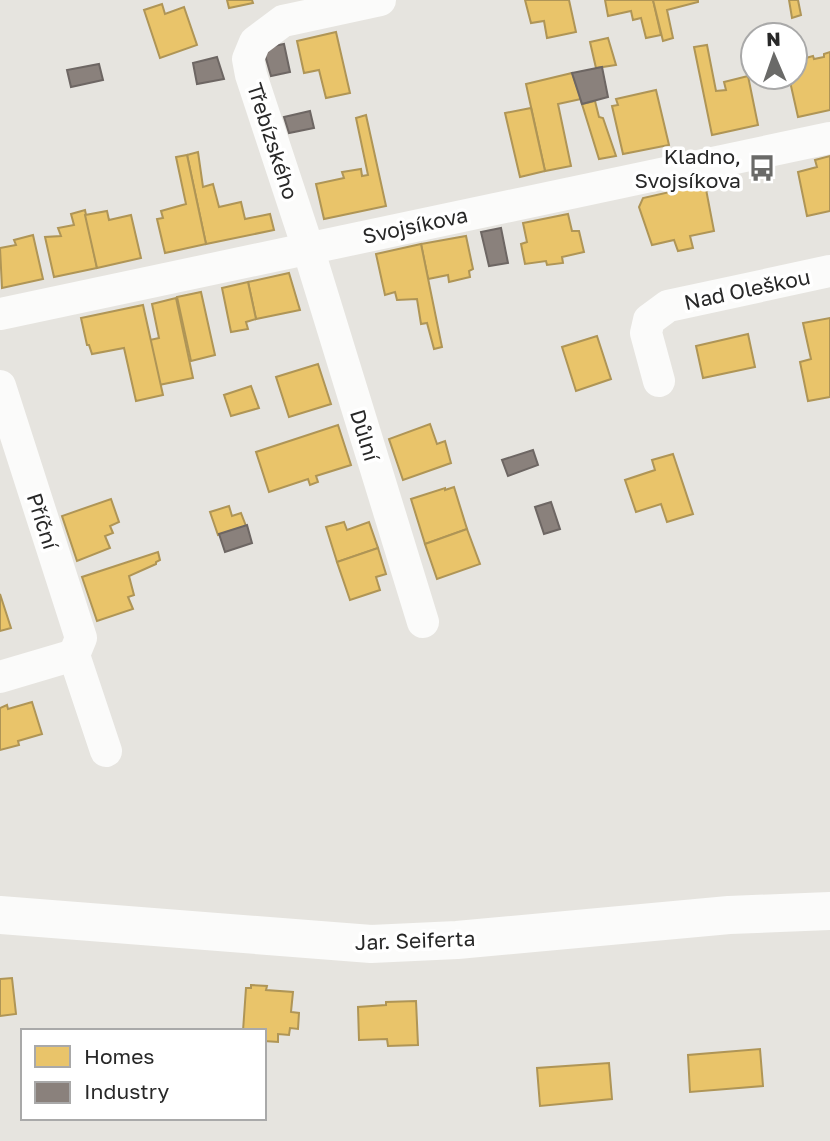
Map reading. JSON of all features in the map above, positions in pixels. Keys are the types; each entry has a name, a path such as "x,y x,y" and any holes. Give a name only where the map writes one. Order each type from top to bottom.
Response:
{"street":[{"name":"Třebízského","path":"308,248 248,59 255,42 283,21 380,0"},
{"name":"Svojsíkova","path":"0,314 830,138"},
{"name":"Důlní","path":"308,248 423,622"},
{"name":"Nad Oleškou","path":"659,381 646,333 649,320 668,306 830,271"},
{"name":"Příční","path":"0,386 81,638 74,655 106,751"},
{"path":"0,677 74,655"},
{"name":"Jar. Seiferta","path":"0,915 371,944 457,940 729,915 830,911"}],"building: Homes":[{"path":"227,0 252,0 253,3 229,8"},
{"path":"525,0 569,0 576,32 547,38 544,21 531,23"},
{"path":"605,0 653,0 661,35 646,38 641,18 633,20 631,11 608,16"},
{"path":"653,0 698,2 667,10 673,38 663,41"},
{"path":"789,0 798,0 801,15 792,18"},
{"path":"162,4 165,14 184,7 197,45 160,58 144,10"},
{"path":"336,32 350,93 326,98 319,70 304,73 297,41"},
{"path":"608,38 616,65 596,68 590,42"},
{"path":"707,45 716,91 726,90 724,82 739,78 739,91 751,91 758,125 712,135 694,47"},
{"path":"830,52 830,110 798,117 792,91 809,91 809,57 824,57 824,54"},
{"path":"572,73 581,99 558,104 571,166 545,171 526,84"},
{"path":"656,90 669,145 623,154 612,106 618,105 616,99"},
{"path":"581,101 582,104 595,101 616,156 599,159"},
{"path":"531,108 545,171 520,177 505,113"},
{"path":"366,115 386,206 324,219 316,184 344,178 342,172 361,169 362,176 368,175 356,118"},
{"path":"198,152 203,187 213,184 219,207 241,202 245,219 270,214 274,230 206,244 187,155"},
{"path":"187,155 206,244 165,253 157,219 163,218 161,211 186,204 176,157"},
{"path":"830,156 830,211 807,216 798,172 817,167 815,160"},
{"path":"705,184 714,231 690,236 693,248 678,251 674,240 652,245 639,207 643,198"},
{"path":"85,210 97,268 54,277 45,237 61,236 58,228 74,225 71,214"},
{"path":"107,211 109,220 131,215 141,258 97,268 85,215"},
{"path":"568,214 572,231 579,231 584,252 562,257 563,263 547,265 546,261 525,264 521,244 527,242 523,223"},
{"path":"33,235 43,279 2,288 0,248 16,245 14,240"},
{"path":"466,236 473,269 469,271 470,277 449,282 448,275 428,279 421,244"},
{"path":"421,244 442,347 434,349 427,323 421,324 417,299 397,300 395,292 385,295 376,254"},
{"path":"289,273 300,310 256,319 248,282"},
{"path":"248,282 256,319 246,322 248,329 231,332 222,288"},
{"path":"201,292 215,355 191,361 177,297"},
{"path":"176,298 193,378 159,385 150,340 159,338 152,304"},
{"path":"143,305 163,395 136,401 124,348 92,354 87,345 81,318"},
{"path":"830,318 830,397 808,401 800,362 811,359 803,323"},
{"path":"748,334 755,367 703,378 696,346"},
{"path":"597,336 611,379 576,391 562,347"},
{"path":"318,364 331,404 289,417 276,377"},
{"path":"251,386 259,408 231,416 224,395"},
{"path":"430,424 437,444 445,441 451,463 403,480 389,439"},
{"path":"338,425 351,465 316,476 318,482 310,485 308,479 269,492 256,452"},
{"path":"673,454 693,514 667,522 661,504 636,512 625,480 655,470 652,460"},
{"path":"454,487 467,529 425,544 411,499"},
{"path":"111,499 119,522 110,526 113,533 105,536 110,548 77,561 62,516"},
{"path":"229,506 232,516 241,513 246,526 218,535 210,512"},
{"path":"344,522 347,530 369,522 378,548 337,562 326,527"},
{"path":"467,529 480,564 437,579 425,544"},
{"path":"378,548 386,574 376,577 380,590 350,600 337,562"},
{"path":"158,552 160,560 156,564 129,576 134,595 128,597 133,609 97,621 82,577"},
{"path":"0,594 11,628 0,631"},
{"path":"32,702 42,734 0,750 0,708 7,705 8,709"},
{"path":"12,978 16,1014 0,1016 0,979"},
{"path":"251,985 267,986 266,990 293,992 291,1012 299,1013 298,1029 290,1028 289,1035 278,1034 278,1042 266,1041 266,1029 243,1029 246,988 251,988"},
{"path":"416,1001 418,1045 388,1046 387,1039 359,1040 358,1007"},
{"path":"760,1049 763,1086 690,1092 688,1055"},
{"path":"609,1063 612,1099 540,1106 537,1068"}],"building: Industry":[{"path":"284,44 290,72 271,76 263,48"},
{"path":"217,57 224,79 197,84 193,63"},
{"path":"99,64 103,80 71,87 67,70"},
{"path":"602,67 608,97 582,104 572,73"},
{"path":"310,111 314,128 289,133 284,117"},
{"path":"501,228 508,263 489,266 481,232"},
{"path":"533,450 538,465 508,476 502,460"},
{"path":"551,502 560,529 544,534 535,507"},
{"path":"247,525 252,543 225,552 219,534"}],"place":[{"name":"Kladno, Svojsíkova","path":"762,168"}]}
